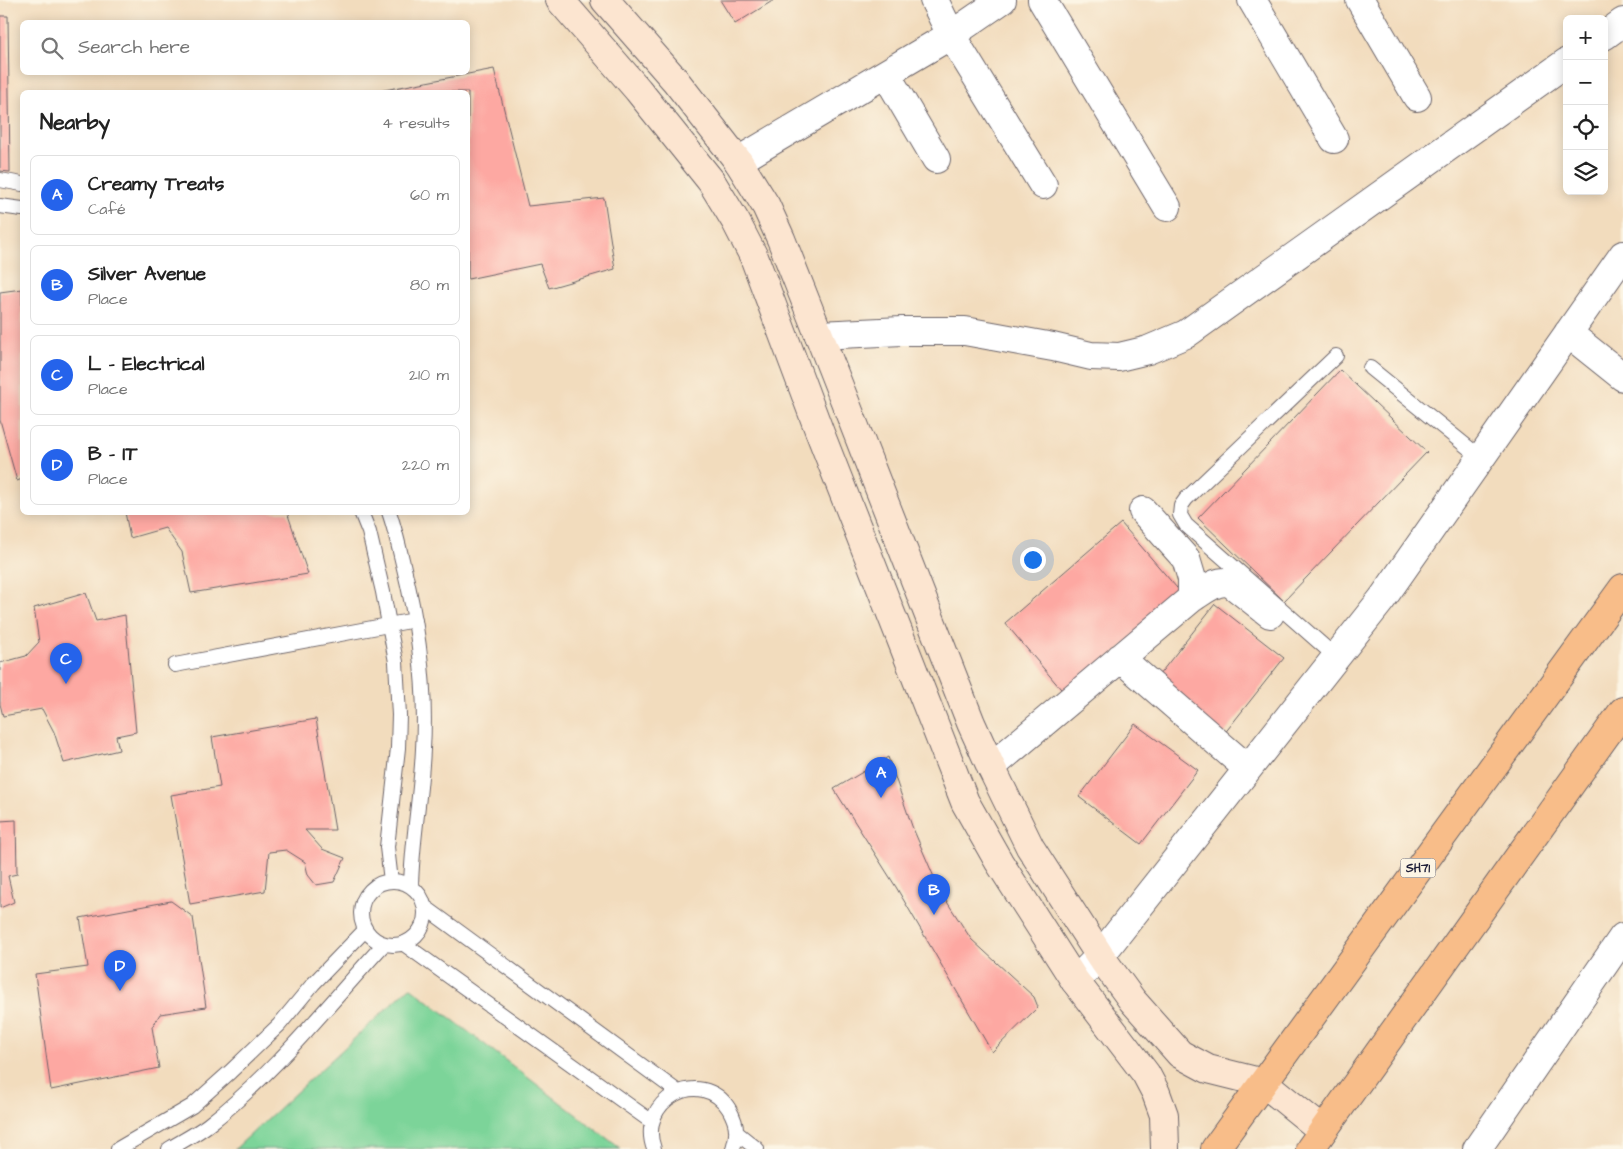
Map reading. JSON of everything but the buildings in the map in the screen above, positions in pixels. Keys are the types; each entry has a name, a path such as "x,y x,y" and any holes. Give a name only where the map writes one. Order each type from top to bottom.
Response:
{"main road":[{"path":"560,0 638,90 699,166 736,222 754,256 820,433 965,802 999,862 1075,981 1146,1074 1156,1093 1164,1115 1165,1149"},
{"path":"605,0 675,80 738,161 766,206 820,335 968,714 991,767 1030,847 1100,956 1132,1000 1180,1054 1208,1069 1264,1082 1316,1140 1623,711"},
{"path":"736,222 766,206"},
{"name":"SH71","path":"1215,1149 1528,716 1623,588"}],"street":[{"path":"934,0 951,35 1043,185"},
{"path":"738,161 951,35 1002,0"},
{"path":"1042,0 1167,207"},
{"path":"1252,0 1334,139"},
{"path":"1360,0 1417,97"},
{"path":"1608,33 1623,22"},
{"path":"820,335 902,331 965,331 1053,346 1092,356 1119,357 1148,350 1186,334 1563,65"},
{"path":"886,74 936,158"},
{"path":"1075,981 1100,956 1382,599 1623,256"},
{"path":"1568,333 1623,377"},
{"path":"1144,511 1186,559 1192,579 1192,598"},
{"path":"991,767 1192,598 1217,583 1226,581 1232,584 1270,614"},
{"path":"1120,658 1247,768"},
{"path":"1477,1149 1623,936"}],"lane":[{"path":"0,180 20,184"},
{"path":"0,206 20,210"},
{"path":"1336,356 1186,499 1181,506 1180,515 1186,525 1336,657"},
{"path":"1370,368 1480,458"},
{"path":"362,515 369,532 384,592 396,662 399,715 396,778 387,847 391,881"},
{"path":"390,515 415,620 421,659 425,714 421,781 412,850 411,886"},
{"path":"175,665 415,620"},
{"path":"391,881 401,881 411,886 420,894 426,907 426,918 421,929 414,938 404,944 384,944 373,939 365,930 360,918 361,904 367,892 378,884 391,881"},
{"path":"426,907 678,1092"},
{"path":"118,1149 192,1106 279,1025 313,984 365,930"},
{"path":"169,1149 207,1126 247,1091 298,1042 384,944"},
{"path":"404,944 652,1122"},
{"path":"654,1149 650,1131 654,1115 664,1101 678,1092 695,1089 711,1093 725,1102 734,1117 736,1133 733,1149"},
{"path":"736,1133 757,1149"}],"green space":[{"path":"410,987 621,1149 235,1149"}],"place":[{"name":"L - Electrical","path":"66,684"},
{"name":"Creamy Treats","path":"881,798"},
{"name":"Silver Avenue","path":"934,915"},
{"name":"B - IT","path":"120,991"}]}
